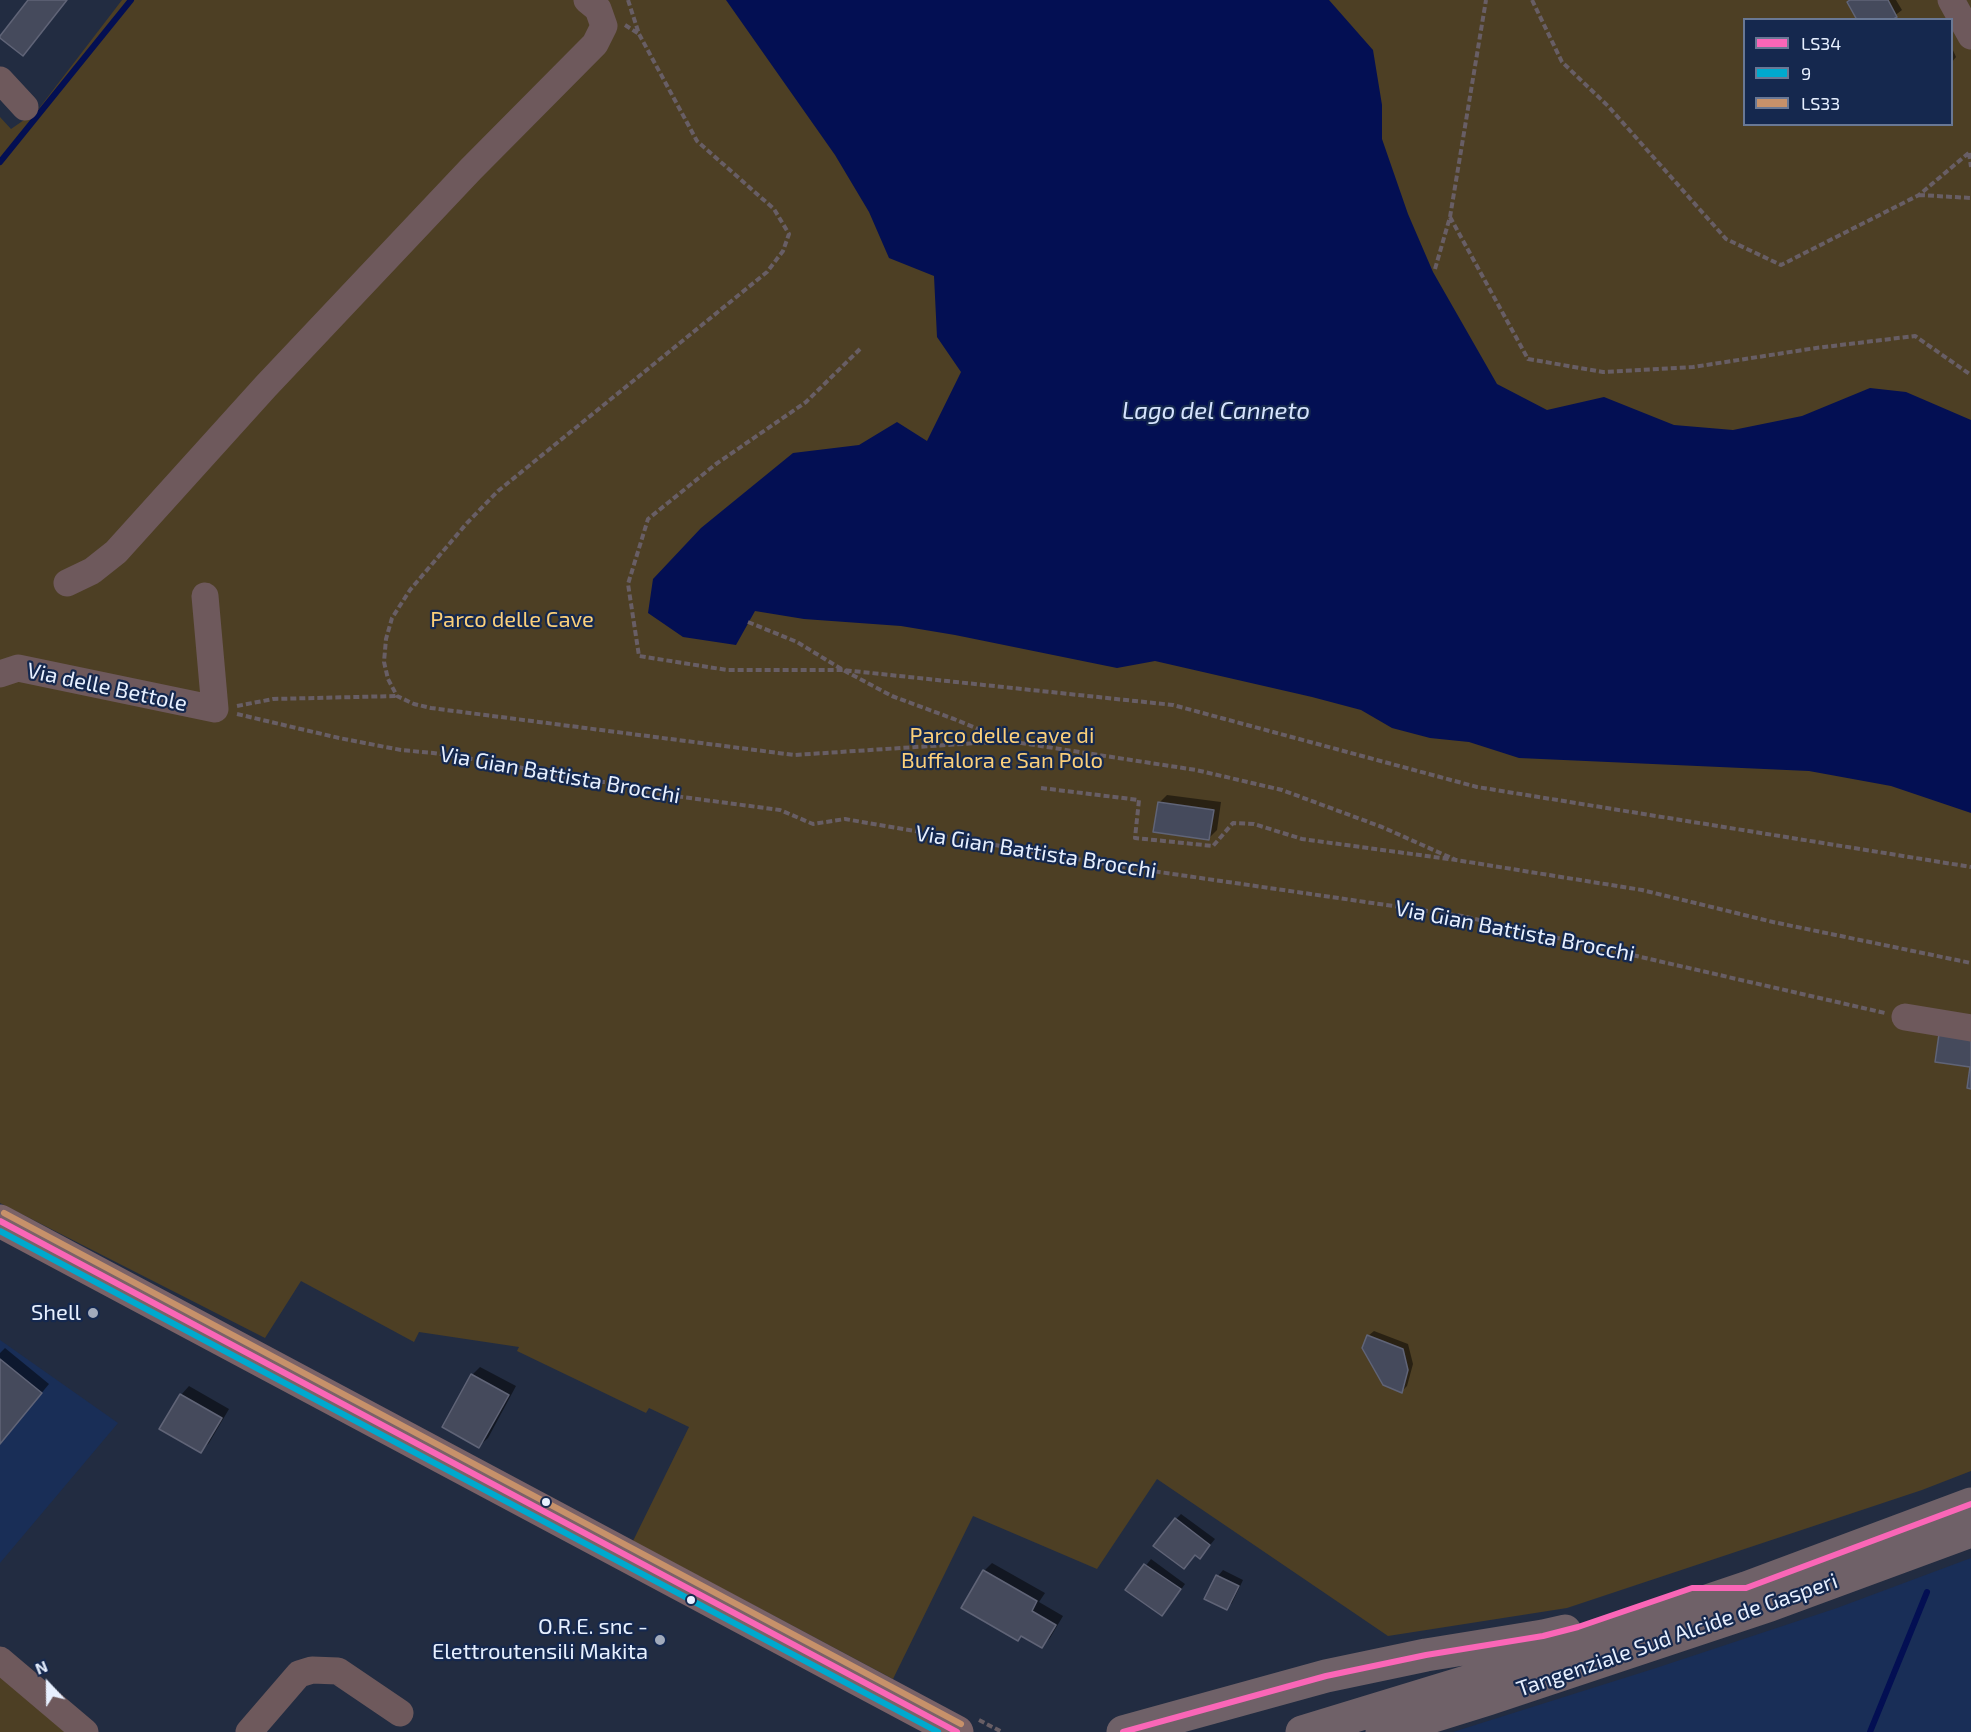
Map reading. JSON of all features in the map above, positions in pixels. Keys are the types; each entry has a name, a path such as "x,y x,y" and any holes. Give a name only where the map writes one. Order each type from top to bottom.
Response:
{"highway":[{"name":"Tangenziale Sud Alcide de Gasperi","path":"1302,1732 1479,1678 1746,1588 1971,1504"},
{"name":"Tangenziale Sud Alcide de Gasperi","path":"1382,1732 1758,1609 1971,1531"},
{"path":"1123,1732 1326,1676 1426,1655 1543,1636 1578,1627 1692,1588 1746,1588"}],"main road":[{"path":"0,1221 957,1732"}],"street":[{"path":"1951,0 1971,36"},
{"path":"67,583 92,571 116,552 266,386 471,169 595,44 604,26 592,4"},
{"path":"0,80 25,107"},
{"path":"205,596 215,709"},
{"name":"Via delle Bettole","path":"0,674 18,668 215,709"},
{"path":"1905,1017 1971,1028"},
{"path":"0,1660 86,1732"},
{"path":"249,1732 299,1674 312,1670 338,1671 400,1713"}],"path":[{"path":"397,696 388,679 384,662 386,639 392,618 410,590 467,523 498,491 767,272 783,251 789,234 774,209 697,141 639,34 628,0"},
{"path":"1436,269 1450,217 1486,0"},
{"path":"1532,0 1562,62 1608,106 1726,239 1781,264 1919,195 1970,151"},
{"path":"1970,151 1971,167"},
{"path":"1919,195 1971,198"},
{"path":"1450,217 1528,359 1603,372 1693,367 1816,348 1915,336 1971,375"},
{"path":"860,349 806,402 716,464 648,519 628,584 639,656 727,670 843,670 1173,705 1477,787 1971,867"},
{"path":"748,622 797,642 892,696 1008,741"},
{"path":"215,709 273,699 397,696 414,704 431,708 794,755 1008,741 1196,770 1282,790 1382,826 1456,860"},
{"name":"Via Gian Battista Brocchi","path":"215,709 401,750 513,765 552,777 590,782 621,782 637,791 780,810 813,824 844,819 1112,865 1462,916 1905,1017"},
{"path":"1041,788 1139,800 1135,838 1213,846 1233,823 1254,824 1302,839 1456,860 1642,890 1773,922 1971,963"}],"shaded area":[{"path":"0,1340 118,1423 0,1563"},
{"path":"1971,1558 1971,1732 1453,1732 1837,1608"}],"green space":[{"name":"Parco delle cave di Buffalora e San Polo","path":"122,0 1971,0 1971,1471 1922,1490 1567,1608 1388,1636 1157,1479 1097,1569 973,1516 893,1679 633,1541 689,1427 649,1408 646,1413 517,1351 519,1347 419,1332 414,1342 301,1281 265,1338 0,1203 0,117 11,129 37,111"},
{"path":"0,1668 74,1732 0,1732"}],"water":[{"name":"Lago del Canneto","path":"726,0 1329,0 1373,50 1382,105 1382,139 1408,214 1433,272 1497,384 1547,410 1604,397 1674,425 1733,430 1802,416 1870,388 1906,392 1971,420 1971,813 1891,786 1809,771 1519,758 1469,742 1430,738 1392,728 1361,710 1155,661 1117,668 901,626 804,619 755,611 736,645 683,637 648,613 653,579 701,528 793,453 859,445 897,422 927,441 961,372 937,337 934,276 889,258 869,212 835,155"}],"building":[{"path":"28,0 67,0 23,56 0,36"},
{"path":"1850,0 1888,0 1897,17 1856,18 1847,2"},
{"path":"1158,802 1214,810 1209,840 1153,832"},
{"path":"1939,1034 1971,1039 1971,1089 1967,1088 1970,1067 1935,1062"},
{"path":"1367,1335 1403,1349 1408,1370 1402,1393 1383,1385 1362,1348"},
{"path":"0,1359 42,1393 0,1444"},
{"path":"471,1374 509,1395 479,1448 442,1427"},
{"path":"180,1394 222,1418 201,1453 159,1429"},
{"path":"1175,1518 1210,1545 1200,1559 1195,1555 1184,1569 1153,1546"},
{"path":"1144,1564 1181,1589 1162,1616 1125,1590"},
{"path":"983,1570 1037,1601 1032,1611 1056,1625 1042,1648 1021,1636 1018,1641 961,1608"},
{"path":"1216,1575 1239,1586 1227,1610 1204,1599"}],"waterway":[{"path":"0,162 131,0"},
{"path":"1870,1732 1927,1592"}],"transit line":[{"name":"LS33","path":"4,1213 961,1724"},
{"name":"LS34","path":"0,1221 957,1732"},
{"name":"9","path":"0,1231 938,1732"},
{"name":"LS34","path":"1123,1732 1326,1676 1426,1655 1543,1636 1578,1627 1692,1588 1746,1588 1971,1504"}],"place":[{"name":"Shell","path":"93,1313"},
{"name":"O.R.E. snc - Elettroutensili Makita","path":"660,1640"}],"park label":[{"name":"Parco delle Cave","path":"512,620"}]}
